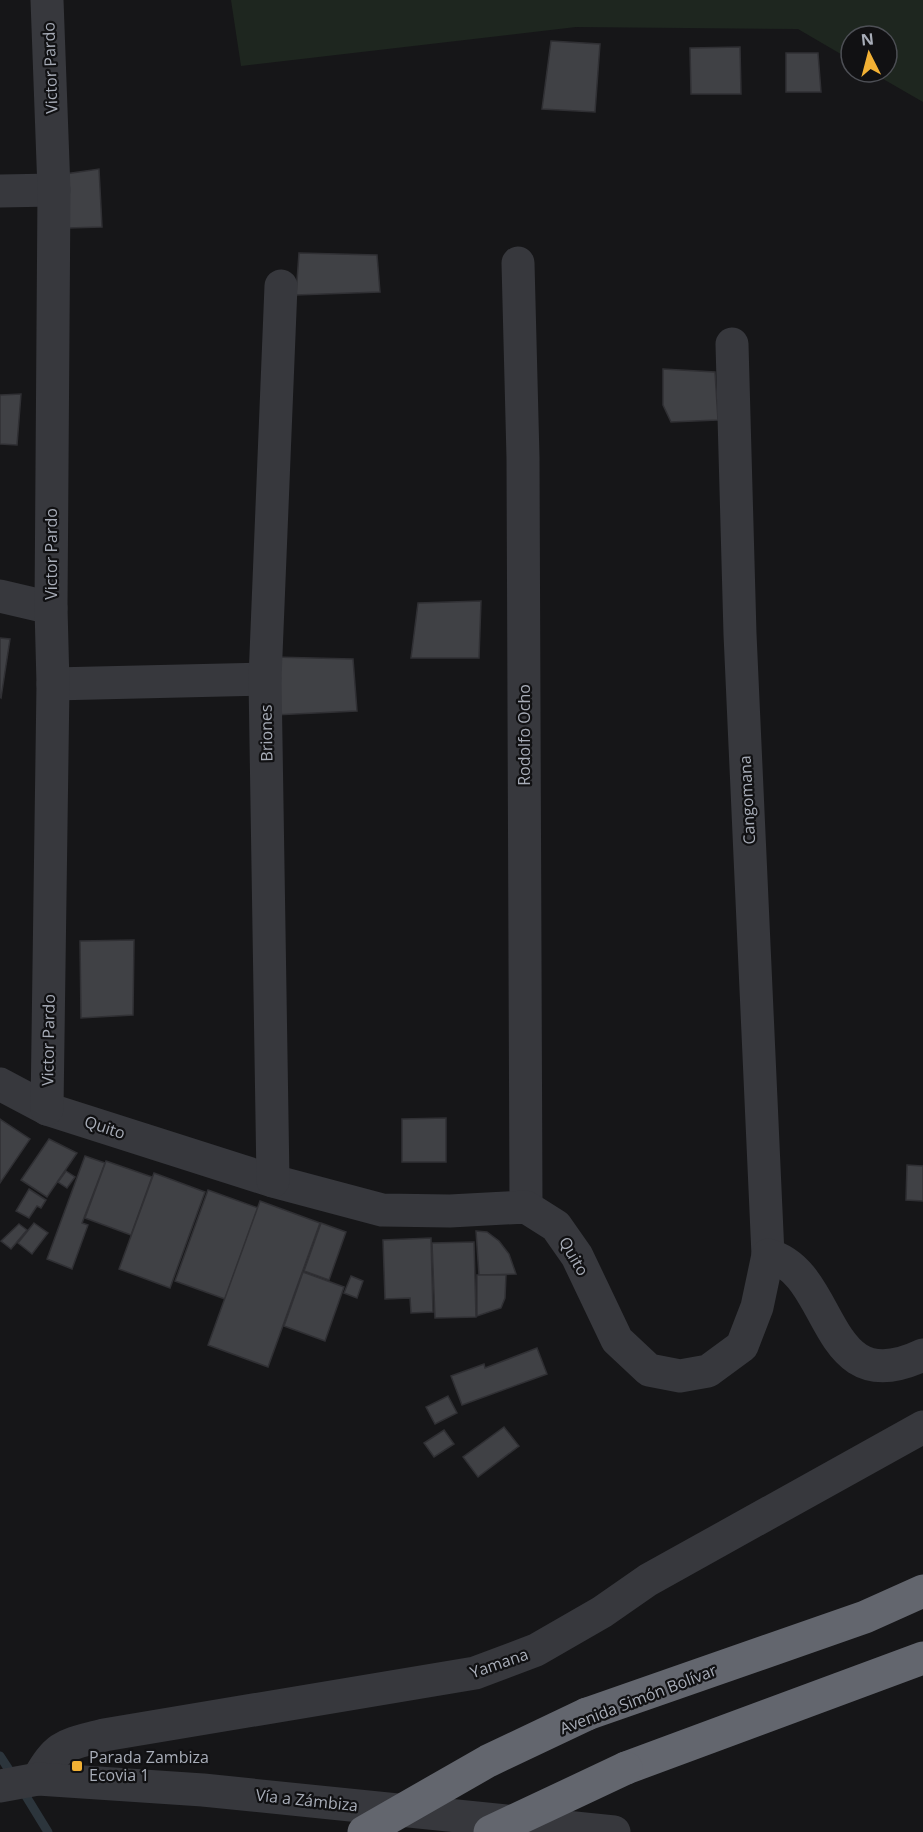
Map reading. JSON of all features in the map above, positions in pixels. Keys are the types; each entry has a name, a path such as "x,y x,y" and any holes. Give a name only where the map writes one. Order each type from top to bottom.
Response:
{"highway":[{"name":"Avenida Simón Bolívar","path":"364,1832 488,1761 587,1714 865,1617 923,1592"},
{"path":"490,1832 626,1768 923,1658"}],"street":[{"name":"Victor Pardo","path":"47,0 54,190 51,608 53,684 47,1108"},
{"path":"0,191 54,190"},
{"name":"Rodolfo Ocho","path":"518,263 523,458 526,1207"},
{"name":"Briones","path":"273,1181 266,680 281,286"},
{"name":"Cangomana","path":"732,344 740,634 768,1256"},
{"path":"0,596 51,608"},
{"path":"53,684 266,680"},
{"name":"Quito","path":"0,1084 47,1108 273,1181 382,1210 450,1211 526,1207 556,1226 577,1256 617,1340 649,1370 680,1376 708,1371 742,1346 757,1307 768,1256"},
{"path":"768,1256 783,1259 797,1270 807,1284 827,1324 853,1357 870,1364 889,1365 908,1362 923,1355"},
{"name":"Yamana","path":"38,1779 51,1756 70,1744 104,1735 475,1673 536,1650 602,1612 648,1580 923,1427"},
{"name":"Vía a Zámbiza","path":"0,1786 38,1779 203,1790 614,1832"}],"shaded area":[{"path":"231,0 923,0 923,102 892,84 899,84 899,24 839,24 839,53 798,29 576,27 241,66"}],"building":[{"path":"551,41 600,44 595,112 542,109"},
{"path":"740,47 741,94 691,94 690,48"},
{"path":"786,53 818,53 821,92 786,92"},
{"path":"99,169 102,227 68,228 65,174"},
{"path":"299,253 377,255 380,292 296,295"},
{"path":"663,369 715,372 718,420 671,422 663,405"},
{"path":"21,394 17,445 0,444 0,395"},
{"path":"481,601 479,658 411,658 418,603"},
{"path":"0,638 10,639 1,698 0,697"},
{"path":"273,657 353,659 357,711 274,715"},
{"path":"134,940 133,1015 81,1018 80,941"},
{"path":"446,1118 446,1162 402,1162 402,1119"},
{"path":"0,1119 30,1139 0,1183"},
{"path":"49,1139 77,1153 47,1197 21,1180"},
{"path":"85,1156 105,1163 82,1223 88,1225 72,1269 47,1259"},
{"path":"106,1161 152,1177 131,1235 85,1218"},
{"path":"907,1165 923,1166 923,1201 906,1200"},
{"path":"66,1171 75,1177 67,1188 58,1182"},
{"path":"154,1173 205,1192 170,1288 119,1269"},
{"path":"29,1189 46,1200 41,1208 37,1206 29,1218 16,1211"},
{"path":"208,1190 258,1208 225,1299 175,1281"},
{"path":"260,1201 320,1223 268,1367 208,1345"},
{"path":"34,1223 48,1233 32,1254 18,1243"},
{"path":"321,1223 346,1232 329,1280 304,1271"},
{"path":"19,1224 27,1230 11,1249 1,1241"},
{"path":"476,1231 487,1232 499,1241 509,1254 516,1274 479,1275"},
{"path":"431,1238 433,1312 411,1313 410,1298 385,1299 383,1240"},
{"path":"474,1242 476,1317 435,1318 432,1243"},
{"path":"303,1272 344,1287 325,1341 284,1326"},
{"path":"477,1275 506,1275 505,1298 501,1308 477,1316"},
{"path":"351,1276 363,1281 357,1298 344,1293"},
{"path":"537,1348 547,1374 462,1405 451,1376 484,1364 485,1368"},
{"path":"448,1396 457,1413 435,1424 426,1407"},
{"path":"504,1427 519,1446 478,1477 463,1457"},
{"path":"444,1430 454,1444 434,1457 424,1443"}],"waterway":[{"path":"0,1756 13,1776"},
{"path":"21,1788 48,1832"}],"place":[{"name":"Parada Zambiza Ecovia 1","path":"77,1766"}]}
